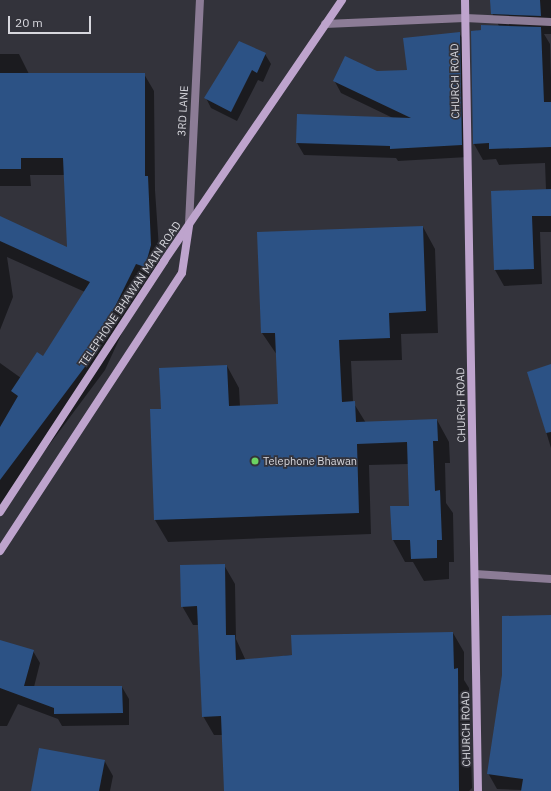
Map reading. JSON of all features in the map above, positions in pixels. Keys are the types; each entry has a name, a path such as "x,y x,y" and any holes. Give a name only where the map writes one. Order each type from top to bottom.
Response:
{"street":[{"name":"3RD LANE","path":"189,224 200,0"},
{"path":"189,224 342,0"},
{"name":"CHURCH ROAD","path":"465,0 478,791"},
{"path":"325,24 465,18 551,22"},
{"name":"TELEPHONE BHAWAN MAIN ROAD","path":"0,512 189,224"},
{"name":"TELEPHONE BHAWAN MAIN ROAD","path":"0,551 182,273 189,224"},
{"path":"475,574 551,579"}],"building":[{"path":"490,0 540,0 541,16 491,14"},
{"path":"481,25 541,27 544,102 551,102 551,147 489,149 489,143 473,144 471,31 481,30"},
{"path":"460,32 462,145 390,149 390,146 296,143 297,114 411,118 333,81 345,56 377,71 407,70 403,38"},
{"path":"239,41 266,53 257,73 252,70 231,112 204,98"},
{"path":"0,73 145,73 145,176 148,176 151,245 145,267 136,264 93,351 96,352 0,480 0,427 18,396 11,391 37,352 43,356 90,282 0,241 0,216 67,247 63,158 21,158 21,169 0,169"},
{"path":"551,189 551,216 532,216 534,269 494,270 491,191"},
{"path":"423,226 426,311 389,313 390,338 339,340 342,402 355,401 356,422 437,419 438,441 433,441 435,491 440,490 442,540 437,540 437,558 411,559 410,540 392,540 390,506 409,506 407,442 357,444 359,513 154,520 150,409 161,409 159,368 227,365 229,406 278,404 275,333 261,333 257,232"},
{"path":"551,364 551,432 546,433 527,372"},
{"path":"225,564 226,635 235,635 236,660 292,655 291,635 453,632 454,669 458,668 459,791 224,791 221,716 202,717 197,606 181,607 180,565"},
{"path":"551,615 551,791 521,791 523,779 487,774 502,675 502,616"},
{"path":"0,640 34,650 24,686 122,686 123,713 54,714 54,708 0,688"},
{"path":"39,748 105,760 99,791 31,791"}],"place":[{"name":"Telephone Bhawan","path":"255,461"}]}
